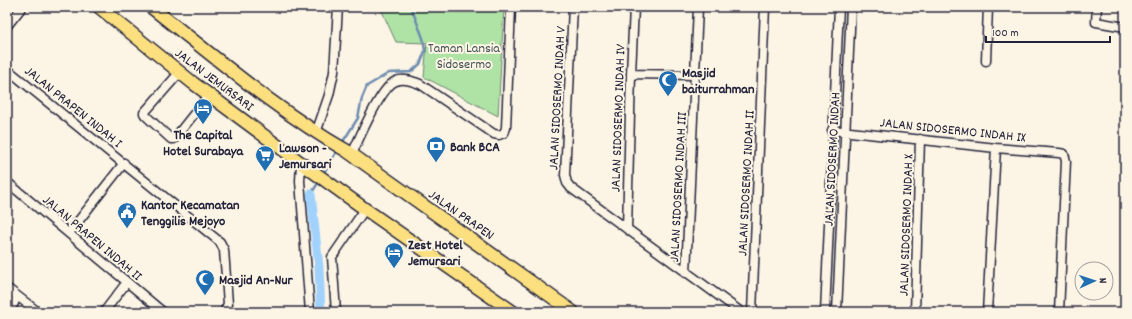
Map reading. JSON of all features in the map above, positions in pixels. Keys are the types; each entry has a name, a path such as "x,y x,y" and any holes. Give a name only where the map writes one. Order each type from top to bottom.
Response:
{"main road":[{"name":"JALAN JEMURSARI","path":"99,7 209,95 364,209"},
{"name":"JALAN JEMURSARI","path":"152,7 251,86 316,133 331,142"},
{"name":"JALAN PRAPEN","path":"331,142 350,153 573,312"},
{"path":"364,209 513,312"}],"street":[{"path":"7,26 22,7"},
{"path":"316,133 329,95 334,72 338,7"},
{"path":"350,153 389,86 396,81 401,80 420,84 494,134 502,135 506,128 511,7"},
{"name":"JALAN SIDOSERMO INDAH V","path":"573,7 565,175 567,183 571,188 627,229"},
{"name":"JALAN SIDOSERMO INDAH IV","path":"627,229 634,7"},
{"name":"JALAN SIDOSERMO INDAH III","path":"686,273 698,7"},
{"name":"JALAN SIDOSERMO INDAH II","path":"752,312 765,7"},
{"name":"JALAN SIDOSERMO INDAH","path":"825,312 832,130 839,7"},
{"name":"JALAN SIDOSERMO INDAH","path":"837,312 851,7"},
{"path":"986,61 988,7"},
{"path":"1097,7 1096,22 1125,27"},
{"name":"JALAN PRAPEN INDAH I","path":"7,69 222,244 224,250 228,304 224,312"},
{"path":"180,72 144,113 171,139 174,139 209,95"},
{"path":"631,74 695,75"},
{"name":"JALAN SIDOSERMO INDAH IX","path":"832,130 996,148 1059,152 1065,156 1060,312"},
{"name":"JALAN SIDOSERMO INDAH X","path":"915,312 920,139"},
{"path":"987,312 996,148"},
{"path":"301,163 300,181 310,312"},
{"name":"JALAN PRAPEN INDAH I","path":"69,233 124,164"},
{"name":"JALAN PRAPEN INDAH II","path":"7,182 163,312"},
{"path":"336,312 332,257 364,209"},
{"path":"627,229 741,312"},
{"path":"827,262 839,262"},
{"path":"104,312 127,282"},
{"path":"7,288 38,312"},
{"path":"10,312 17,296"}],"green space":[{"name":"Taman Lansia Sidosermo","path":"380,7 504,7 498,116 424,77 427,43 396,42"}],"waterway":[{"path":"342,143 358,118 362,98 367,86 389,73 411,72 420,64 425,51 423,38 411,7"},
{"path":"323,174 338,149"},
{"path":"311,194 320,180"},
{"path":"311,194 319,267 321,312"}],"place":[{"name":"Masjid baiturrahman","path":"668,97"},
{"name":"The Capital Hotel Surabaya","path":"203,125"},
{"name":"Bank BCA","path":"436,163"},
{"name":"Lawson - Jemursari","path":"265,172"},
{"name":"Kantor Kecamatan Tenggilis Mejoyo","path":"127,229"},
{"name":"Zest Hotel Jemursari","path":"394,269"},
{"name":"Masjid An-Nur","path":"205,296"}]}
